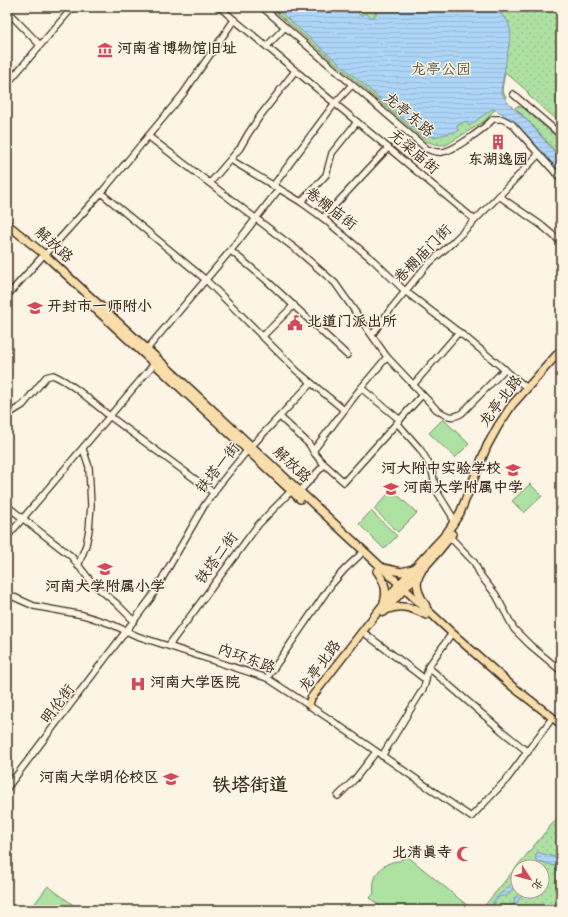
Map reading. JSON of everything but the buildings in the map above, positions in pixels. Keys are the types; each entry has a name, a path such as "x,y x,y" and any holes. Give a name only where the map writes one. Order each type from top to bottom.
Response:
{"main road":[{"name":"解放路","path":"7,224 147,349 292,491 360,554 379,569"},
{"name":"解放路","path":"7,230 43,257 154,364 299,492 427,613 513,687 561,724"},
{"name":"龙亭北路","path":"422,565 443,539 460,513 487,446 507,412 561,350"},
{"name":"龙亭北路","path":"309,705 312,698 400,588 450,537 463,515 478,476 501,428 515,408 561,356"},
{"path":"422,565 412,570 402,572 379,569 386,589 384,609 406,606 427,613"},
{"path":"422,565 417,587 427,613"},
{"name":"龙亭北路","path":"309,705 315,701 366,635 384,609"},
{"name":"解放路","path":"427,613 450,636 511,690 561,729"}],"street":[{"path":"7,84 73,7"},
{"name":"无梁庙街","path":"219,7 475,220"},
{"name":"龙亭东路","path":"262,7 427,149 444,152 487,126 499,112"},
{"path":"7,11 40,45"},
{"path":"7,296 102,193 183,94 234,20"},
{"path":"267,46 285,27"},
{"path":"210,183 231,160 260,116 295,71"},
{"path":"274,186 335,104 352,84"},
{"path":"513,94 561,135"},
{"path":"493,119 502,118 512,124 561,179"},
{"path":"301,202 326,175 332,153 357,122"},
{"path":"148,136 297,250 335,283 387,358 422,395 444,415 450,417 462,413 505,369"},
{"path":"323,218 388,148"},
{"name":"卷棚庙门街","path":"372,335 426,266 475,220 539,154"},
{"name":"卷棚庙街","path":"231,160 301,202 323,218 369,257 405,291 459,332 527,388"},
{"path":"147,349 231,251 279,189"},
{"path":"102,193 206,280 262,337 311,383 344,410"},
{"path":"499,196 561,242"},
{"path":"231,251 294,305 346,355"},
{"path":"262,337 294,305"},
{"path":"413,385 459,332"},
{"path":"313,450 361,388 387,358"},
{"path":"7,537 111,417 154,364"},
{"path":"7,416 23,405 46,377 51,375 61,379 74,388 214,493"},
{"path":"250,450 311,383"},
{"path":"361,388 398,421 420,448 432,471 436,490 452,516 452,525"},
{"path":"280,417 309,444 324,465 344,482 422,395"},
{"path":"78,566 86,545 91,505 89,467 83,449"},
{"name":"铁塔一街","path":"129,631 134,621 151,598 214,493 233,467 250,450"},
{"name":"铁塔一街","path":"129,631 153,600 215,494 250,450"},
{"path":"299,492 324,465"},
{"name":"铁塔二街","path":"169,645 258,525 292,491"},
{"path":"7,506 71,556 93,584 116,603 134,621"},
{"path":"450,537 474,562 481,576 496,595 514,629 530,645 561,671"},
{"path":"267,678 330,585 360,554"},
{"name":"内环东路","path":"7,594 34,606 88,616 129,631 137,636 169,645 267,678 309,705 471,817 507,779 528,752"},
{"name":"明伦街","path":"8,786 129,631"},
{"name":"明伦街","path":"7,794 129,631"},
{"path":"366,635 426,680"},
{"path":"382,756 423,689 428,667 450,636"},
{"path":"428,667 528,752 550,720"},
{"path":"338,796 355,779 376,752"}],"green space":[{"name":"龙亭公园","path":"270,7 561,7 561,123 529,96 527,91 505,72 502,90 506,97 485,121 446,145 429,142 423,139"},
{"path":"517,106 524,108 561,141 561,158 515,108"},
{"path":"443,419 469,444 455,458 429,433"},
{"path":"530,484 542,496 524,513 512,501"},
{"path":"392,490 417,513 398,532 374,509"},
{"path":"371,511 397,536 384,549 359,524"},
{"path":"561,813 561,910 481,910 510,875 510,899 550,899 550,859 523,859"},
{"path":"406,855 469,907 466,910 384,910 370,898 374,893 374,881 376,875 383,867 400,861"},
{"path":"48,886 80,910 30,910"}],"water":[{"name":"龙亭公园","path":"274,7 352,7 358,9 359,15 363,15 365,13 371,17 374,17 377,13 375,11 376,7 493,7 508,21 511,33 501,91 503,96 516,111 528,121 561,159 561,175 519,127 500,112 492,109 469,126 466,121 457,126 458,131 434,137 423,136"},
{"path":"537,852 561,859 561,868 550,864 550,859 535,859"},
{"path":"510,886 510,892 507,896 500,896 495,902 493,910 491,910 496,897"},
{"path":"515,899 519,899 512,908 506,910 514,903"}],"place":[{"name":"河南省博物馆旧址","path":"105,50"},
{"name":"东湖逸园","path":"498,142"},
{"name":"开封市一师附小","path":"35,308"},
{"name":"北道门派出所","path":"295,323"},
{"name":"河大附中实验学校","path":"513,470"},
{"name":"河南大学附属中学","path":"391,489"},
{"name":"河南大学附属小学","path":"105,569"},
{"name":"河南大学医院","path":"138,684"},
{"name":"河南大学明伦校区","path":"171,779"},
{"name":"北清真寺","path":"464,854"}],"district":[{"name":"铁塔街道","path":"250,787"}]}
